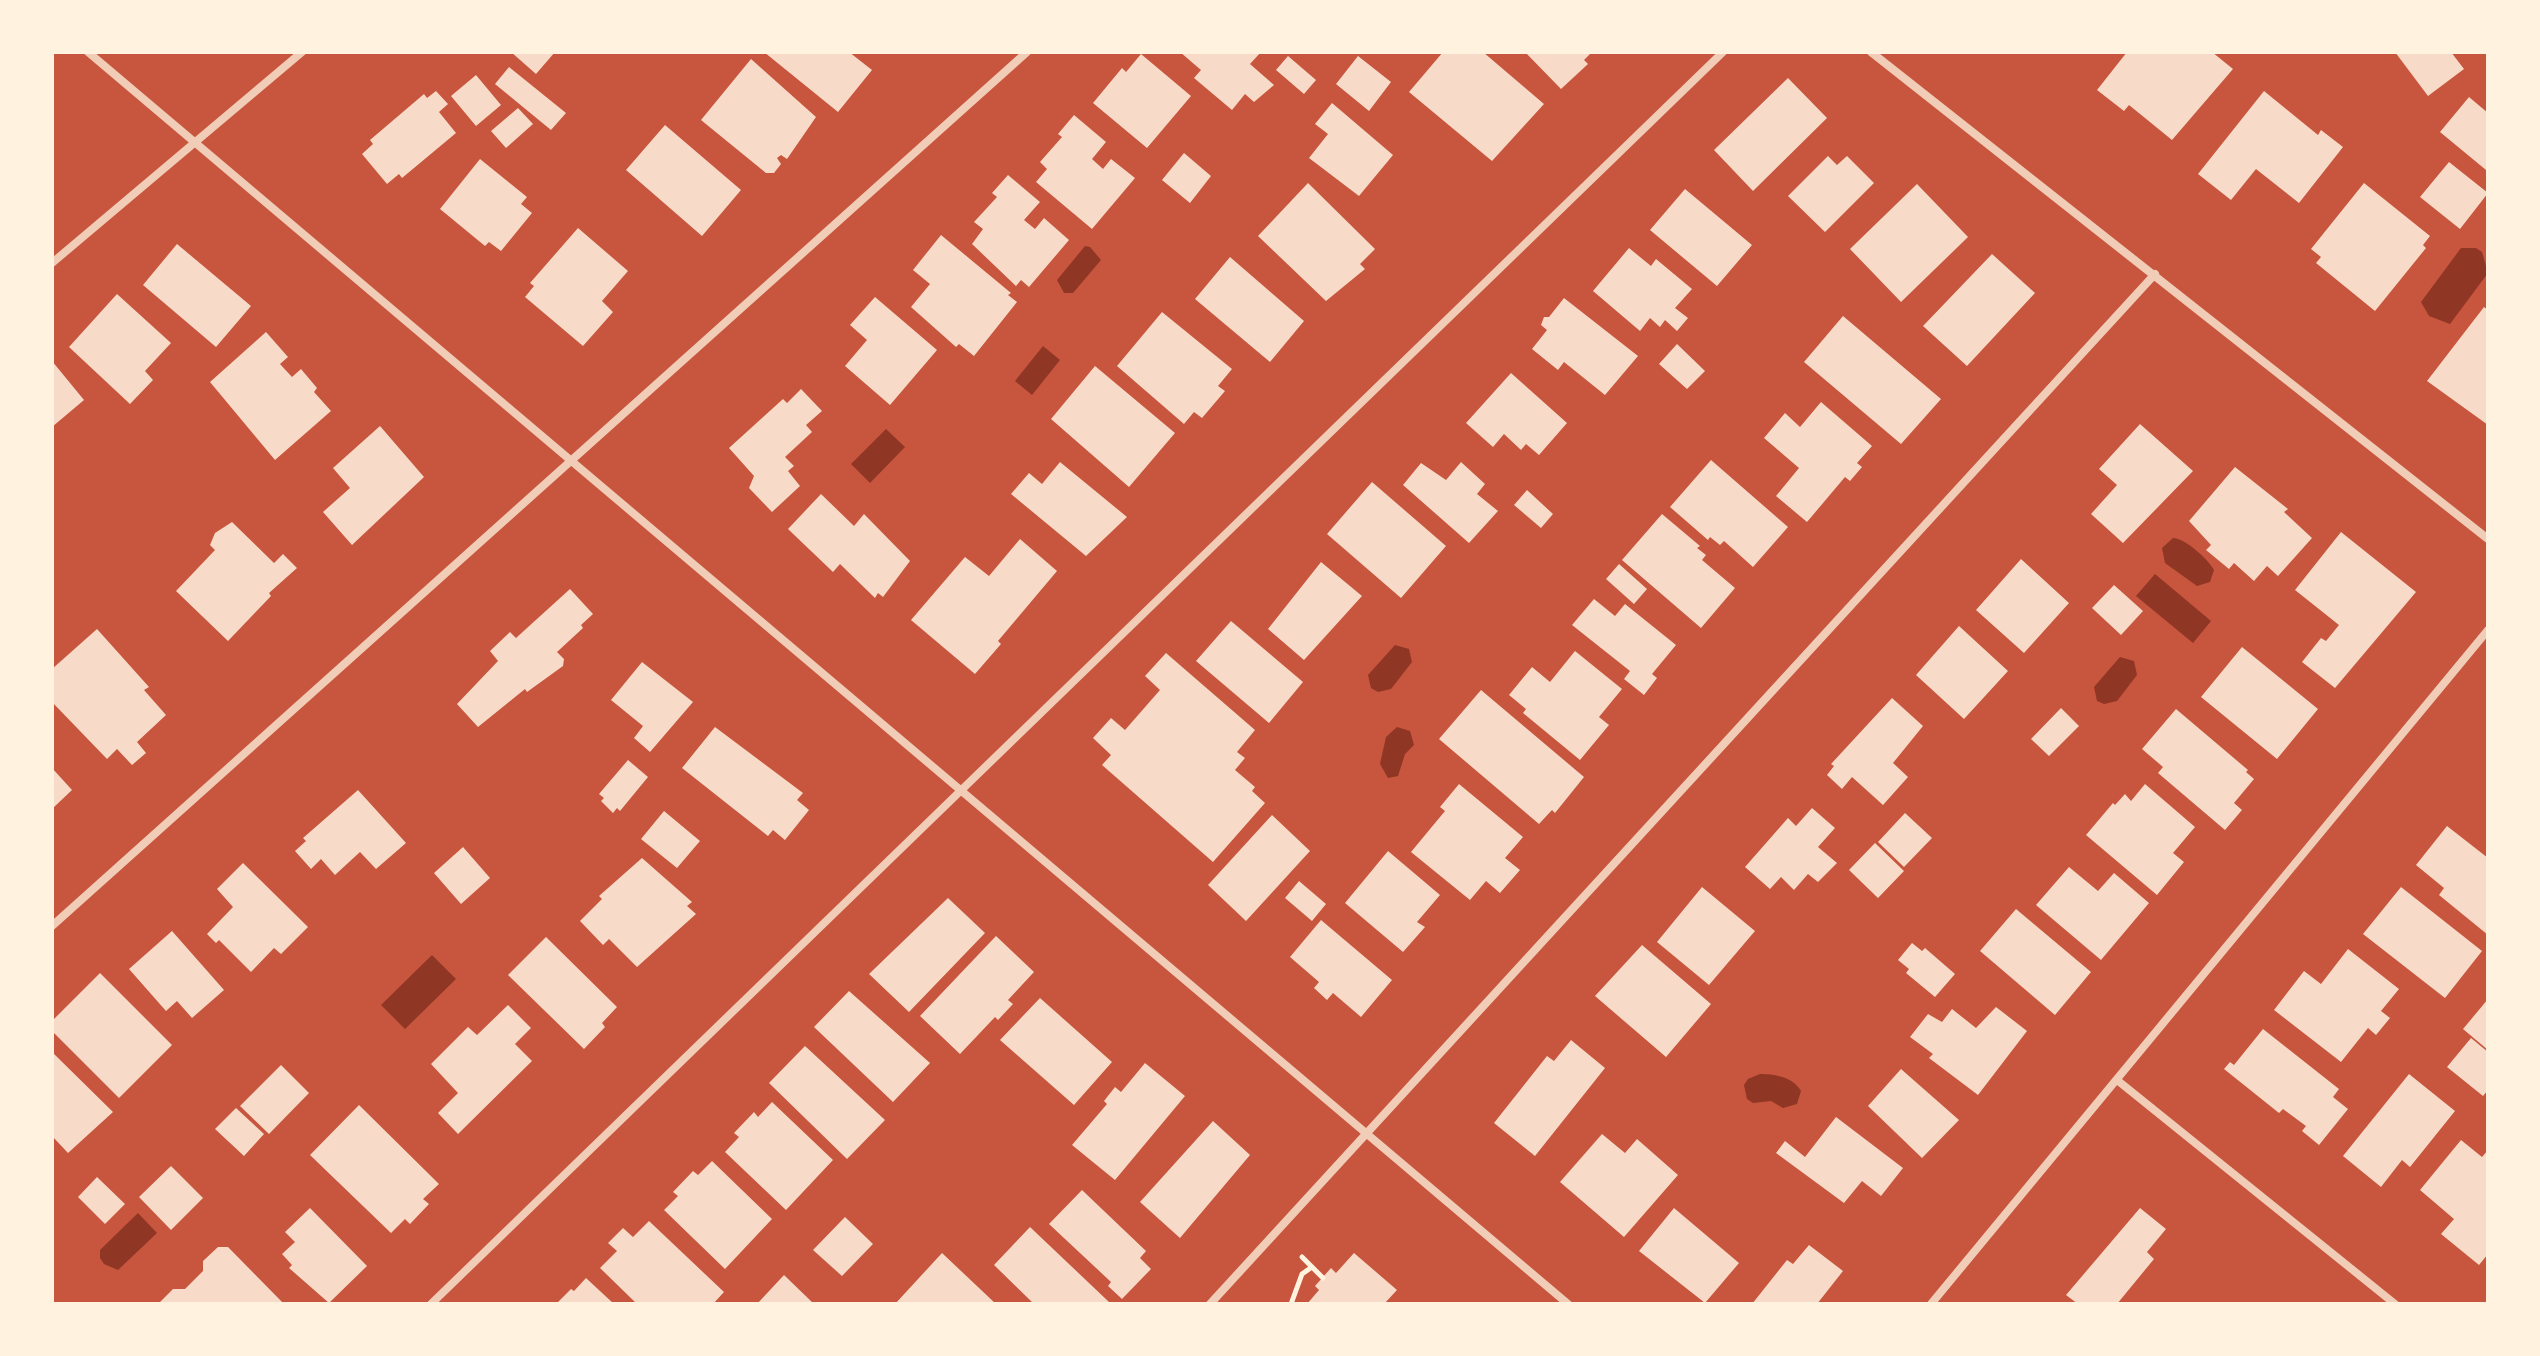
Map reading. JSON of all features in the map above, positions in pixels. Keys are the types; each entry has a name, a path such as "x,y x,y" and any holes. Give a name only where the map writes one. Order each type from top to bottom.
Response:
{"street":[{"path":"88,52 959,792 1568,1304"},
{"path":"52,263 302,52"},
{"path":"52,926 1027,52"},
{"path":"431,1304 1723,52"},
{"path":"1871,52 2488,539"},
{"path":"1210,1304 2155,274"},
{"path":"1931,1304 2488,630"},
{"path":"2117,1080 2395,1304"}],"path":[{"path":"1302,1257 1323,1278"},
{"path":"1291,1304 1302,1274 1312,1267"}],"shaded area":[{"path":"1085,246 1090,247 1101,260 1073,293 1064,293 1057,280"},
{"path":"2461,248 2476,248 2482,252 2488,273 2450,324 2429,316 2421,302"},
{"path":"1043,346 1060,360 1032,395 1015,381"},
{"path":"886,429 905,447 870,483 851,464"},
{"path":"2173,538 2190,545 2207,560 2214,570 2210,582 2197,586 2165,563 2162,548"},
{"path":"2155,574 2211,621 2193,643 2136,596"},
{"path":"1395,645 1409,649 1412,662 1391,689 1378,692 1371,688 1368,675"},
{"path":"2120,657 2134,661 2137,675 2117,701 2104,704 2097,701 2094,687"},
{"path":"1397,727 1410,731 1414,745 1405,754 1398,776 1388,778 1380,764 1386,737"},
{"path":"432,955 456,979 405,1029 381,1005"},
{"path":"1760,1074 1788,1079 1798,1086 1801,1091 1797,1104 1783,1108 1771,1101 1753,1103 1747,1099 1744,1085 1748,1079"},
{"path":"138,1213 157,1233 118,1270 104,1264 100,1250"}],"building":[{"path":"511,52 555,52 536,74"},
{"path":"764,52 849,52 872,70 838,112"},
{"path":"1180,52 1261,52 1250,64 1274,85 1254,102 1245,94 1232,110 1194,78 1201,70"},
{"path":"1443,52 1483,52 1544,104 1492,161 1409,92"},
{"path":"1525,52 1592,52 1584,60 1588,64 1561,89"},
{"path":"2127,52 2212,52 2233,69 2172,140 2129,105 2124,111 2097,90"},
{"path":"2395,52 2451,52 2464,69 2428,96"},
{"path":"1141,54 1191,96 1147,148 1093,103 1122,68 1126,72"},
{"path":"1288,56 1316,80 1304,94 1276,70"},
{"path":"1358,56 1391,82 1369,111 1336,84"},
{"path":"751,59 816,117 787,159 781,155 777,158 781,164 774,173 766,173 701,120"},
{"path":"509,67 566,113 551,130 495,84"},
{"path":"476,75 501,105 476,126 451,96"},
{"path":"1788,78 1827,118 1753,191 1714,150"},
{"path":"436,91 448,104 439,112 456,133 402,178 399,174 387,184 362,154 373,144 370,140 424,94 427,98"},
{"path":"2264,91 2318,135 2321,130 2343,147 2299,203 2256,169 2231,200 2198,174"},
{"path":"2469,97 2488,113 2486,170 2440,132"},
{"path":"1332,103 1393,155 1359,196 1309,158 1328,134 1315,124"},
{"path":"518,108 533,124 506,148 491,131"},
{"path":"1074,115 1106,142 1092,159 1103,169 1111,159 1135,178 1092,229 1036,182 1047,169 1040,162 1062,137 1058,134"},
{"path":"665,125 741,190 702,236 626,170"},
{"path":"1184,153 1211,176 1190,203 1162,180"},
{"path":"1828,156 1837,165 1847,156 1874,183 1825,232 1788,196"},
{"path":"480,159 527,197 521,204 532,213 501,251 489,242 485,246 440,209"},
{"path":"2449,162 2488,193 2460,229 2420,197"},
{"path":"1008,175 1040,202 1024,220 1035,229 1044,218 1069,240 1029,287 1021,280 1016,286 972,244 983,229 974,222 997,197 992,193"},
{"path":"1308,183 1375,249 1360,264 1365,269 1326,301 1258,236"},
{"path":"2364,183 2430,236 2423,245 2426,248 2375,311 2316,263 2321,257 2311,249"},
{"path":"1917,184 1968,237 1901,302 1850,249"},
{"path":"1685,189 1752,245 1717,286 1650,230"},
{"path":"578,228 628,271 602,301 613,312 583,346 525,297 534,286 530,283"},
{"path":"941,235 1011,293 1008,295 1017,302 974,356 959,344 956,347 911,307 930,284 913,270"},
{"path":"177,244 251,306 216,347 143,285"},
{"path":"1629,248 1651,266 1656,259 1692,289 1675,308 1688,318 1677,331 1665,320 1660,327 1650,318 1640,331 1593,291"},
{"path":"1992,254 2035,293 1967,366 1923,326"},
{"path":"1230,257 1304,321 1270,362 1195,299"},
{"path":"117,294 171,343 145,371 153,380 130,404 69,347"},
{"path":"875,297 937,350 890,405 845,366 867,340 850,325"},
{"path":"1564,298 1638,356 1605,395 1564,362 1558,370 1532,349 1547,330 1541,325 1544,317 1549,317"},
{"path":"2484,307 2488,310 2488,425 2427,381"},
{"path":"1162,312 1232,369 1218,386 1225,391 1202,418 1194,412 1184,424 1117,366"},
{"path":"1843,316 1941,399 1901,444 1804,362"},
{"path":"266,332 288,357 280,364 292,377 301,369 317,388 314,392 331,411 275,460 210,382"},
{"path":"1677,344 1705,371 1687,389 1659,364"},
{"path":"52,361 84,400 52,427"},
{"path":"1095,366 1175,433 1129,487 1051,419"},
{"path":"1511,373 1567,423 1539,455 1526,444 1521,450 1504,434 1493,447 1466,423"},
{"path":"801,389 822,411 806,425 812,432 785,457 794,466 788,471 800,486 772,512 749,488 754,476 729,448 783,399 787,403"},
{"path":"1821,402 1872,446 1857,463 1862,467 1850,481 1845,477 1807,522 1776,496 1799,468 1764,438 1785,413 1800,427"},
{"path":"2140,424 2193,471 2123,543 2091,514 2117,485 2099,469"},
{"path":"380,426 424,477 352,545 323,512 350,488 333,468"},
{"path":"1711,460 1788,527 1753,567 1724,541 1720,545 1710,537 1708,540 1670,507"},
{"path":"1060,462 1127,517 1086,556 1011,494 1029,473 1042,484"},
{"path":"1461,462 1485,484 1477,494 1498,511 1469,543 1403,485 1421,463 1446,480"},
{"path":"2235,467 2288,509 2284,512 2312,538 2278,576 2267,566 2254,581 2234,563 2229,569 2206,550 2211,545 2189,521"},
{"path":"1372,482 1446,546 1401,598 1327,534"},
{"path":"1527,490 1553,514 1541,528 1514,505"},
{"path":"821,494 854,526 864,514 910,561 883,597 878,593 875,598 840,564 833,572 788,529"},
{"path":"1662,514 1700,546 1697,548 1706,555 1702,560 1735,588 1701,628 1622,560"},
{"path":"232,522 274,563 283,554 297,568 269,593 271,596 228,641 176,591 215,550 210,545 215,533"},
{"path":"2341,532 2416,592 2335,688 2302,662 2321,638 2326,641 2339,625 2295,590"},
{"path":"1020,539 1057,571 998,641 1001,644 975,674 911,620 965,557 989,576"},
{"path":"2021,559 2069,603 2024,653 1976,610"},
{"path":"1321,562 1362,596 1304,660 1268,629"},
{"path":"1619,564 1647,589 1634,604 1606,579"},
{"path":"2114,585 2143,611 2121,635 2092,608"},
{"path":"570,589 593,614 557,652 564,659 563,666 527,692 525,689 478,727 457,704 498,661 490,651 510,632 516,638"},
{"path":"1594,599 1615,616 1625,604 1676,645 1652,674 1657,678 1644,695 1624,679 1630,671 1572,625"},
{"path":"1231,621 1303,682 1269,723 1196,661"},
{"path":"1959,626 2008,671 1964,719 1916,675"},
{"path":"97,629 149,687 144,690 166,715 137,742 146,753 132,765 117,749 107,759 52,702 52,669"},
{"path":"2242,647 2318,709 2277,759 2201,697"},
{"path":"1575,651 1622,689 1599,717 1609,725 1580,760 1523,713 1526,709 1509,695 1532,667 1550,682"},
{"path":"1166,653 1255,730 1237,752 1245,758 1235,770 1255,787 1252,791 1265,803 1213,862 1102,765 1111,755 1093,738 1111,718 1125,730 1160,690 1145,676"},
{"path":"642,662 693,702 650,752 634,738 643,726 611,700"},
{"path":"1481,690 1584,777 1555,813 1552,810 1539,824 1439,739"},
{"path":"1892,698 1923,726 1893,763 1908,777 1883,805 1852,777 1842,789 1827,775 1834,766 1831,764"},
{"path":"2061,708 2079,726 2049,756 2031,739"},
{"path":"2176,709 2248,770 2246,772 2254,779 2234,803 2242,810 2225,830 2158,773 2163,767 2142,749"},
{"path":"715,727 803,793 797,800 809,810 785,840 773,830 768,836 682,768"},
{"path":"628,760 648,777 620,811 617,808 613,813 601,801 604,798 599,794"},
{"path":"52,768 72,790 52,809"},
{"path":"1459,784 1523,837 1505,858 1520,870 1500,893 1486,881 1470,900 1411,852 1445,811 1440,807"},
{"path":"2145,784 2195,827 2173,853 2184,862 2157,895 2086,835 2113,803 2115,805 2125,794 2131,801"},
{"path":"358,790 406,843 376,869 360,852 335,875 321,859 311,869 295,851 306,841 303,838"},
{"path":"1812,808 1835,828 1818,847 1837,863 1818,882 1808,874 1794,890 1781,877 1770,889 1745,867 1788,818 1796,826"},
{"path":"664,811 700,841 677,868 641,839"},
{"path":"1905,813 1932,838 1904,867 1878,842"},
{"path":"1272,815 1310,851 1246,921 1208,885"},
{"path":"2447,826 2488,858 2488,935 2439,895 2444,888 2416,865"},
{"path":"1875,843 1904,871 1878,898 1849,870"},
{"path":"463,847 490,878 461,904 434,873"},
{"path":"1388,851 1440,895 1417,922 1425,927 1403,952 1345,903"},
{"path":"642,858 692,902 687,906 696,914 637,967 609,939 603,945 580,921 602,899 599,896"},
{"path":"243,863 308,927 281,954 274,948 251,972 219,940 216,943 207,934 233,907 217,889"},
{"path":"2069,867 2098,891 2114,873 2149,903 2101,960 2036,905"},
{"path":"1299,881 1326,904 1312,921 1285,898"},
{"path":"1702,887 1755,931 1709,985 1657,942"},
{"path":"2401,887 2482,951 2445,998 2363,934"},
{"path":"948,898 985,933 909,1012 869,974"},
{"path":"2016,909 2091,972 2055,1015 1980,951"},
{"path":"1321,920 1392,980 1361,1017 1333,993 1327,1000 1314,988 1319,982 1290,957"},
{"path":"172,931 224,990 192,1018 177,1001 166,1011 129,969"},
{"path":"996,936 1034,972 1008,1000 1013,1004 998,1020 995,1017 960,1054 920,1016"},
{"path":"546,937 617,1007 602,1023 605,1027 584,1049 508,975"},
{"path":"1912,943 1922,951 1925,948 1955,974 1935,997 1906,973 1909,969 1898,960"},
{"path":"1642,945 1711,1004 1666,1057 1595,996"},
{"path":"2348,949 2399,989 2381,1011 2390,1018 2376,1035 2368,1028 2341,1062 2274,1010 2304,971 2321,984"},
{"path":"100,973 172,1045 119,1098 52,1031 52,1021"},
{"path":"849,991 930,1063 893,1102 814,1027"},
{"path":"1040,998 1112,1062 1074,1105 1000,1040"},
{"path":"2488,999 2488,1050 2463,1029"},
{"path":"508,1005 531,1028 515,1044 532,1061 458,1134 438,1113 458,1093 431,1064 468,1027 477,1035"},
{"path":"1996,1007 2027,1031 1978,1095 1929,1058 1933,1054 1910,1037 1928,1014 1942,1022 1952,1009 1976,1028"},
{"path":"2263,1029 2339,1089 2333,1097 2348,1109 2319,1145 2302,1131 2306,1126 2283,1109 2279,1113 2224,1069 2230,1062 2234,1065"},
{"path":"2471,1038 2488,1052 2488,1090 2483,1096 2447,1067"},
{"path":"1571,1040 1605,1068 1535,1156 1494,1123 1547,1056 1554,1061"},
{"path":"805,1046 885,1120 847,1159 769,1083"},
{"path":"52,1052 113,1112 68,1153 52,1136"},
{"path":"1145,1063 1185,1096 1115,1180 1072,1145 1107,1104 1104,1101 1115,1087 1121,1092"},
{"path":"281,1065 309,1093 269,1134 240,1106"},
{"path":"1901,1069 1959,1120 1922,1158 1868,1106"},
{"path":"2409,1074 2455,1111 2410,1167 2402,1160 2381,1187 2343,1156"},
{"path":"772,1102 833,1160 786,1210 725,1152 739,1137 734,1133 754,1112 758,1117"},
{"path":"359,1105 439,1184 423,1199 429,1204 410,1224 405,1219 391,1233 310,1155"},
{"path":"236,1108 264,1134 244,1156 215,1129"},
{"path":"1836,1117 1903,1168 1881,1196 1862,1181 1844,1203 1776,1153 1785,1141 1805,1157"},
{"path":"1213,1121 1250,1155 1180,1238 1140,1202"},
{"path":"1602,1134 1625,1153 1637,1139 1678,1175 1624,1237 1560,1182"},
{"path":"2461,1140 2482,1157 2488,1150 2488,1254 2479,1265 2441,1234 2454,1219 2420,1190"},
{"path":"712,1161 772,1219 725,1269 664,1210 678,1196 673,1192 693,1171 698,1175"},
{"path":"171,1166 203,1198 171,1230 139,1197"},
{"path":"97,1177 125,1204 105,1224 78,1197"},
{"path":"1082,1190 1146,1251 1140,1258 1151,1269 1122,1299 1108,1286 1111,1282 1049,1224"},
{"path":"310,1208 367,1266 329,1303 289,1268 292,1265 282,1254 295,1242 285,1232"},
{"path":"1674,1208 1739,1263 1705,1303 1639,1251"},
{"path":"2140,1208 2166,1229 2147,1252 2154,1259 2117,1304 2078,1304 2066,1295"},
{"path":"845,1217 873,1244 842,1276 813,1250"},
{"path":"649,1221 724,1292 713,1304 637,1304 600,1268 617,1251 608,1243 623,1228 633,1237"},
{"path":"1030,1227 1109,1302 1034,1304 994,1265"},
{"path":"1809,1245 1843,1271 1817,1304 1752,1304 1787,1260 1793,1264"},
{"path":"218,1247 228,1247 284,1304 158,1304 173,1289 185,1289 203,1271 203,1261"},
{"path":"942,1253 996,1304 895,1304"},
{"path":"1354,1253 1397,1290 1384,1304 1307,1304 1319,1290 1315,1286 1331,1268 1336,1273"},
{"path":"784,1275 814,1304 757,1304"},
{"path":"586,1278 614,1304 556,1304 571,1289 574,1291"}]}
